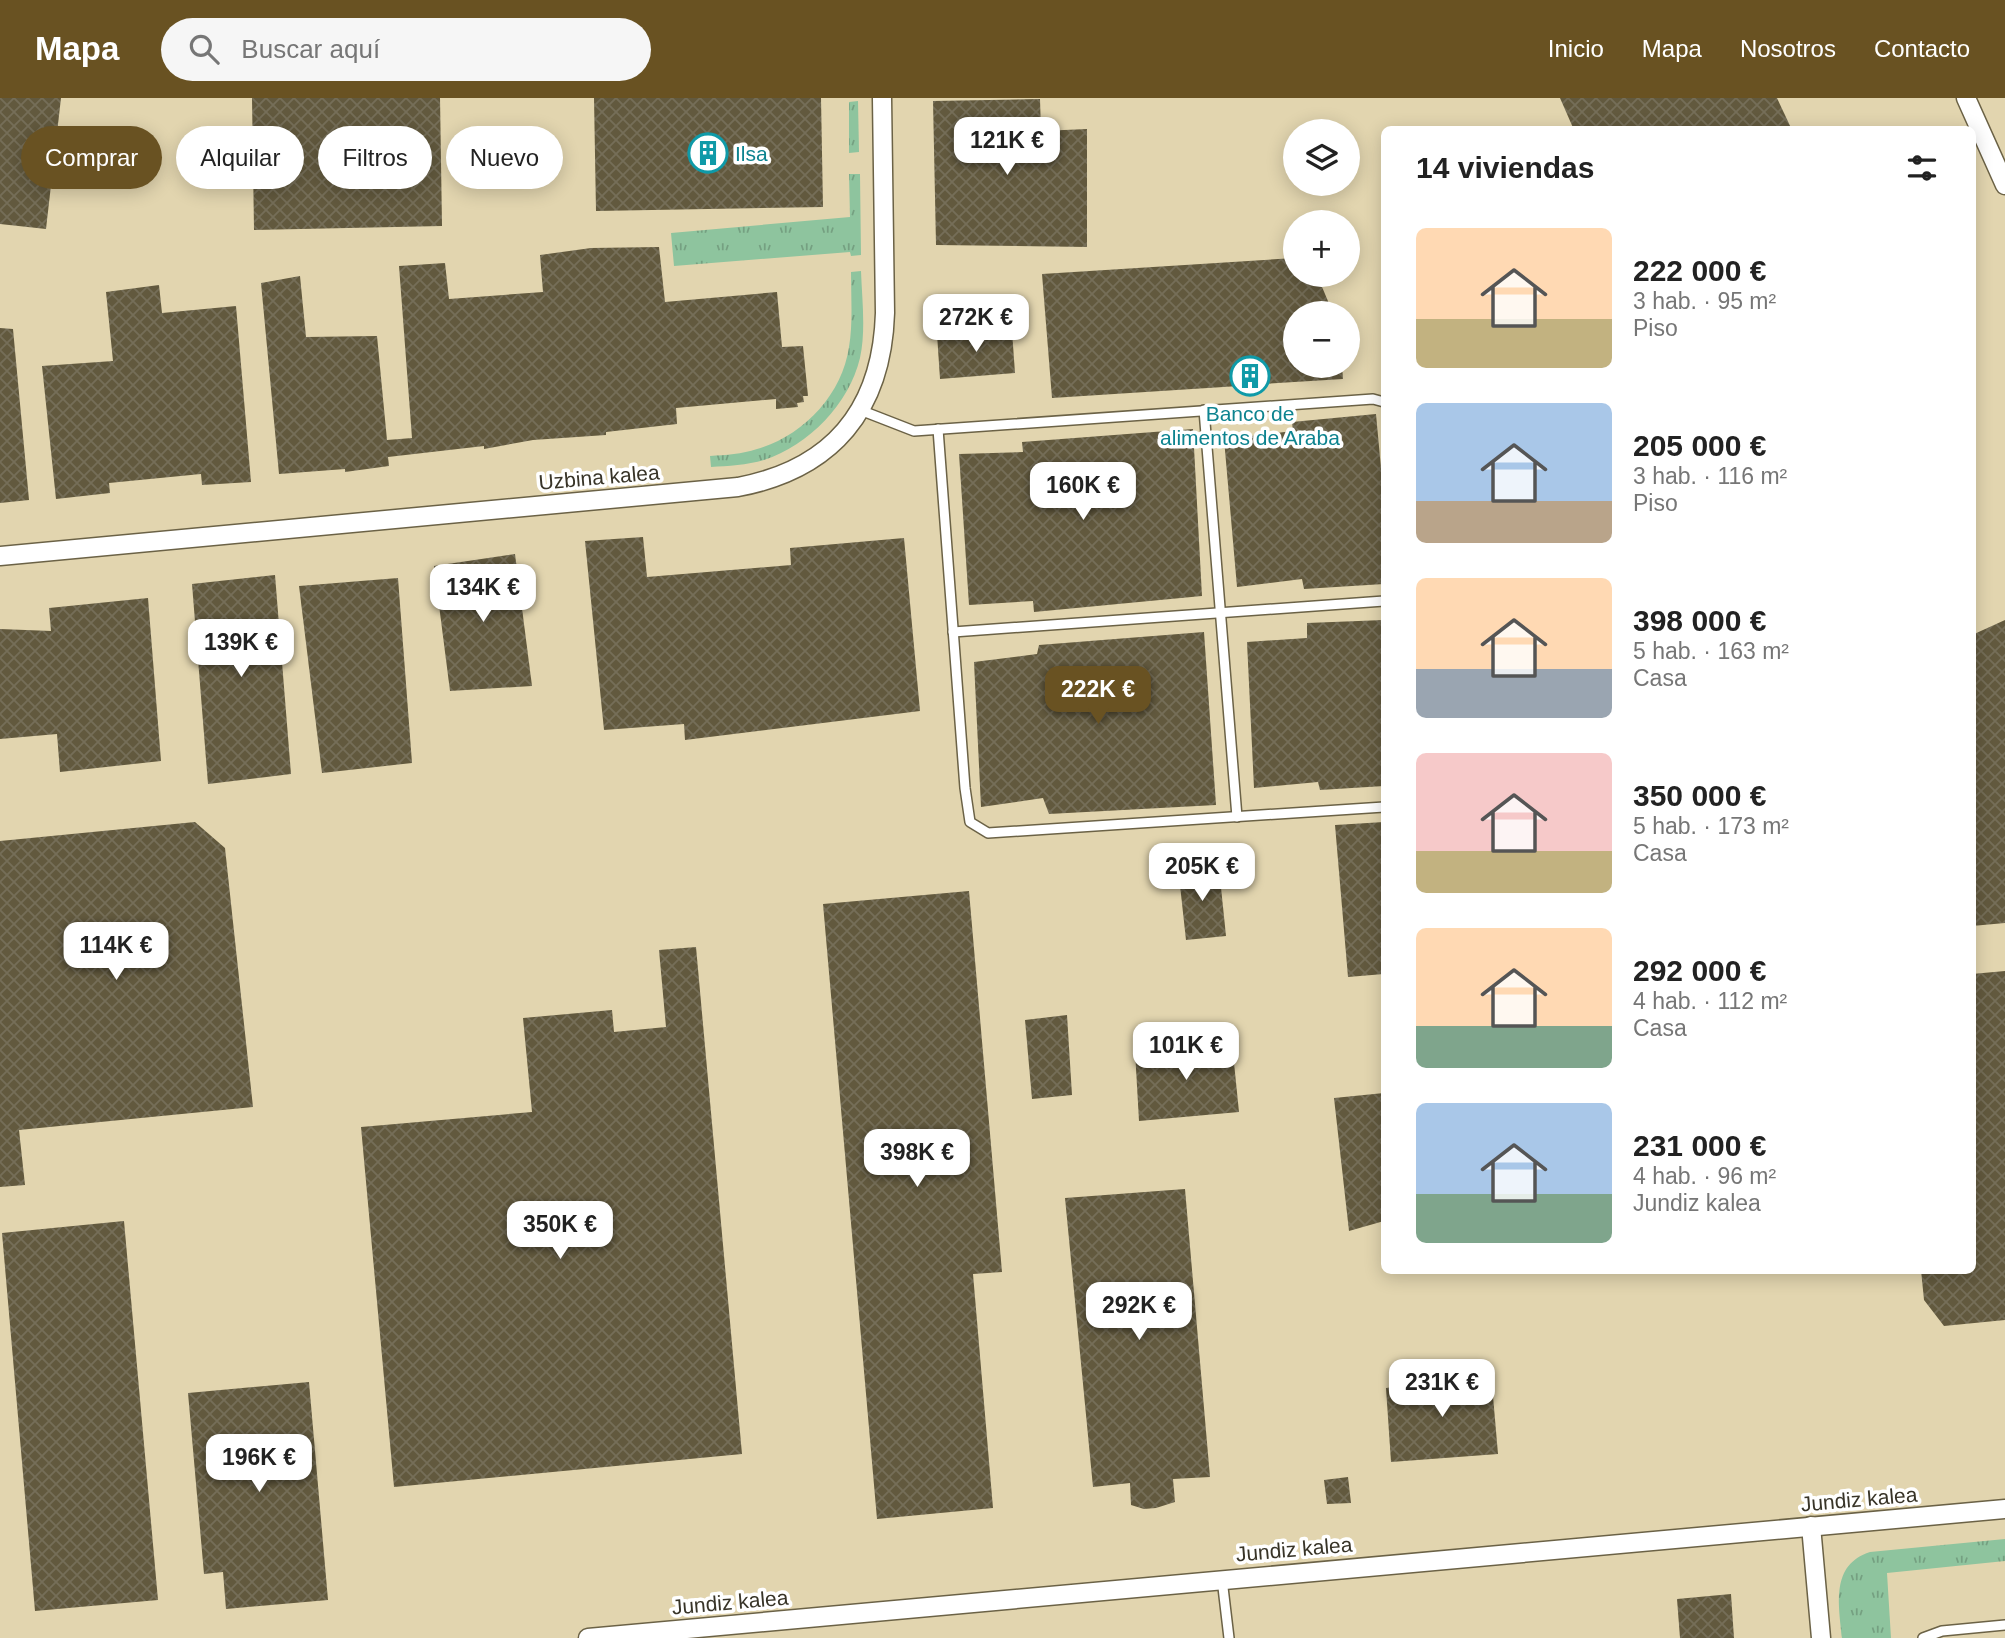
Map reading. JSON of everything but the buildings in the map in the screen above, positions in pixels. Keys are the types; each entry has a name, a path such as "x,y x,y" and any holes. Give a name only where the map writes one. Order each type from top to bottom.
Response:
{"street":[{"name":"Uzbina kalea","path":"0,556 738,487 786,474 824,451 844,432 860,410 879,367 884,344 882,98"},
{"path":"1966,98 2005,185"},
{"name":"Jundiz kalea","path":"588,1638 2005,1509"},
{"path":"1811,1526 1821,1638"}],"lane":[{"path":"860,410 914,431 1373,399 1381,401"},
{"path":"1204,411 1237,817"},
{"path":"938,429 965,788 970,821 988,833 1381,807"},
{"path":"953,632 1381,601"},
{"path":"1222,1579 1229,1638"},
{"path":"1923,1638 1942,1631 2005,1626"}],"shaded area":[{"path":"0,98 2005,98 2005,1638 0,1638"}],"green space":[{"path":"858,101 859,152 849,153 849,102"},
{"path":"849,174 860,174 861,255 851,256 850,252 674,266 671,233 850,217"},
{"path":"861,271 862,348 855,375 837,407 811,433 781,453 751,463 711,467 710,456 751,451 790,434 818,411 829,397 845,365 849,347 851,272"},
{"path":"2005,1539 2005,1561 1887,1573 1891,1638 1842,1638 1840,1588 1848,1566 1857,1558 1870,1552"}],"place":[{"name":"Ilsa","path":"708,153"},
{"name":"Banco de alimentos de Araba","path":"1250,376"}]}
